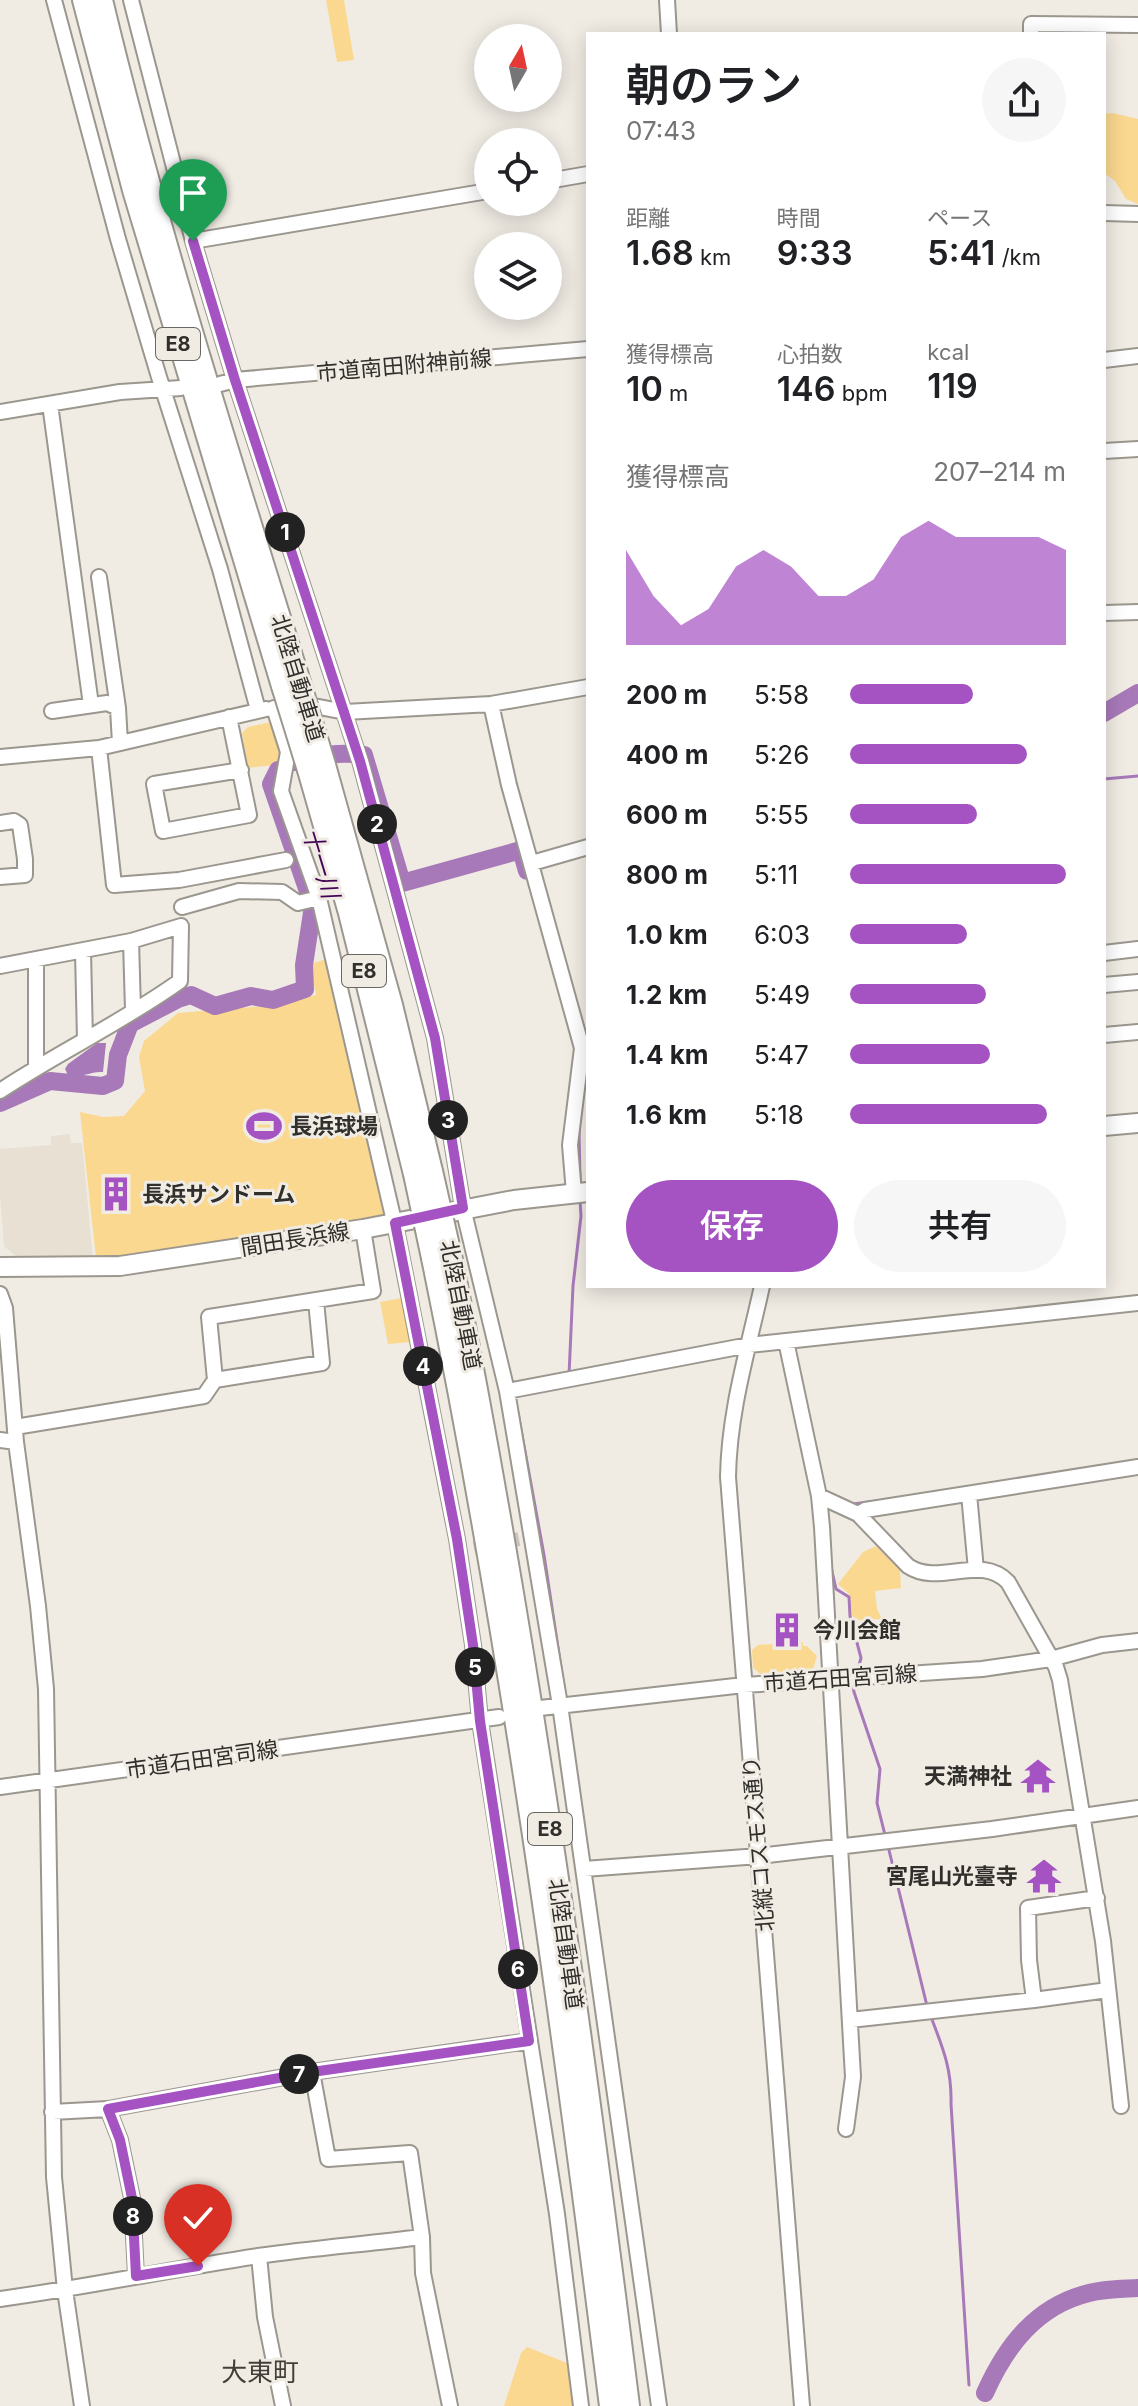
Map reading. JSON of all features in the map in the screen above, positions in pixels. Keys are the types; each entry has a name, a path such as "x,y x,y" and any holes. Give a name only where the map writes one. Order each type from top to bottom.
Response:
{"highway":[{"name":"北陸自動車道","path":"83,0 137,204 316,768 349,913 423,1172 487,1439 584,2066 629,2406"},
{"name":"北陸自動車道","path":"102,0 155,202 218,416 291,684"},
{"name":"北陸自動車道","path":"442,1256 528,1812 610,2406"}],"main road":[{"path":"1106,1126 1138,1123"},
{"name":"間田長浜線","path":"0,1267 120,1266 363,1229 463,1208 581,1193"}],"street":[{"path":"54,0 118,239 220,569 258,710"},
{"path":"131,0 228,382 345,712 435,1038 463,1208 507,1391 526,1538 560,1705 659,2406"},
{"path":"667,0 669,32"},
{"path":"1031,32 1031,24 1138,25"},
{"path":"562,179 586,174"},
{"path":"193,241 474,193"},
{"path":"1106,213 1138,214"},
{"name":"市道南田附神前線","path":"228,382 586,349"},
{"path":"1106,360 1138,356"},
{"path":"0,412 120,392 181,388"},
{"path":"50,404 91,705"},
{"path":"1106,451 1138,449"},
{"path":"99,577 118,708 120,743"},
{"path":"1106,613 1138,612"},
{"path":"0,757 99,748 274,708 314,706 345,712 491,704 586,687"},
{"path":"52,711 107,703 118,708"},
{"path":"491,704 509,785 585,1047 570,1145 581,1193"},
{"path":"274,708 288,752 281,791 313,900 395,1223 466,1550 480,1721 557,2214 581,2406"},
{"path":"229,717 241,770 249,815 163,831 154,784 241,770"},
{"path":"99,748 114,885 179,880 286,860"},
{"path":"0,823 14,821 20,825 25,859 25,875 0,877"},
{"path":"532,863 586,848"},
{"path":"0,1091 180,981 182,907 179,880"},
{"path":"182,907 239,891 282,892 298,903 313,900"},
{"path":"0,966 131,941 181,926"},
{"path":"131,941 133,1010"},
{"path":"1106,953 1138,949"},
{"path":"83,951 85,1040"},
{"path":"36,960 36,1067"},
{"path":"1106,985 1138,982"},
{"path":"1106,1035 1138,1032"},
{"path":"0,1440 204,1396 215,1380 209,1317 373,1291 363,1229"},
{"name":"北縦コスモス通り","path":"762,1288 729,1432 728,1477 802,2406"},
{"path":"0,1294 5,1308 16,1435 46,1689 54,2177 65,2290 82,2406"},
{"path":"215,1380 322,1363 316,1301"},
{"path":"507,1391 749,1345 1138,1303"},
{"path":"786,1341 819,1496 853,2077 846,2129"},
{"path":"858,1514 865,1510 1138,1467"},
{"path":"969,1494 976,1570"},
{"path":"819,1496 858,1514 908,1566 917,1571 932,1575 994,1571 1008,1582 1051,1659 1060,1680 1097,1898 1121,2106"},
{"name":"市道石田宮司線","path":"540,1708 744,1685 982,1669 1051,1659 1102,1645 1138,1641"},
{"name":"市道石田宮司線","path":"0,1787 499,1717"},
{"path":"584,1869 759,1856 992,1829 1138,1808"},
{"path":"1034,2000 1028,1908 1097,1898"},
{"path":"850,2020 1108,1990"},
{"path":"52,2112 108,2109 312,2072 529,2041"},
{"path":"312,2072 328,2159 410,2153 422,2237 423,2273 450,2406"},
{"path":"108,2109 120,2140 132,2198 136,2276"},
{"path":"0,2299 259,2256 422,2237"},
{"path":"259,2256 265,2317 283,2406"}],"shaded area":[{"path":"326,0 344,0 354,60 337,62"},
{"path":"1106,114 1138,119 1138,204 1126,199 1115,181 1106,174"},
{"path":"275,721 284,764 248,768 242,733 248,727"},
{"path":"333,957 397,1217 180,1249 96,1258 80,1112 103,1117 124,1116 145,1091 139,1057 144,1041 178,1013 279,1005 316,995 310,964"},
{"path":"97,1043 106,1043 103,1072 69,1077 65,1069 68,1064"},
{"path":"70,1134 71,1143 82,1143 93,1260 16,1256 4,1246 0,1149 51,1145 51,1136"},
{"path":"402,1298 411,1342 388,1344 380,1302"},
{"path":"876,1546 900,1570 901,1588 875,1591 877,1609 882,1619 859,1620 852,1616 850,1595 838,1584 863,1552"},
{"path":"803,1642 803,1646 817,1656 813,1670 760,1674 753,1667 752,1650 758,1645"},
{"path":"527,2347 572,2365 577,2406 504,2406 521,2353"}],"waterway":[{"name":"十一川","path":"1106,712 1138,693"},
{"name":"十一川","path":"295,762 329,755 364,755 402,883 521,850 527,871"},
{"name":"十一川","path":"0,1103 50,1081 103,1086 115,1081 118,1055 130,1024 178,999 191,995 215,1006 251,996 273,1000 305,989 304,965 313,906 271,784 278,770"},
{"path":"1106,779 1138,776"},
{"path":"579,1131 580,1179"},
{"path":"569,1375 580,1200"},
{"path":"518,1413 565,1694"},
{"path":"853,1504 893,1499"},
{"path":"831,1567 836,1589 849,1597 850,1616 861,1658 857,1673"},
{"path":"853,1684 880,1769 877,1803 885,1835"},
{"path":"888,1846 927,2006"},
{"path":"931,2017 950,2080 969,2385"},
{"path":"985,2393 1013,2344 1038,2318 1070,2299 1089,2293 1138,2288"},
{"path":"980,2391 985,2393"}],"tunnel":[{"path":"474,1548 519,1539"}],"place":[{"name":"長浜球場","path":"264,1126"},
{"name":"長浜サンドーム","path":"116,1194"},
{"name":"今川会館","path":"787,1630"},
{"name":"天満神社","path":"1038,1776"},
{"name":"宮尾山光臺寺","path":"1044,1876"}],"district":[{"name":"大東町","path":"260,2371"}],"route":[{"path":"193,241 235,380 360,761 435,1038 463,1208 395,1223 457,1539 473,1645 480,1721 529,2041 312,2072 108,2109 120,2140 132,2198 136,2276 198,2266"}]}
